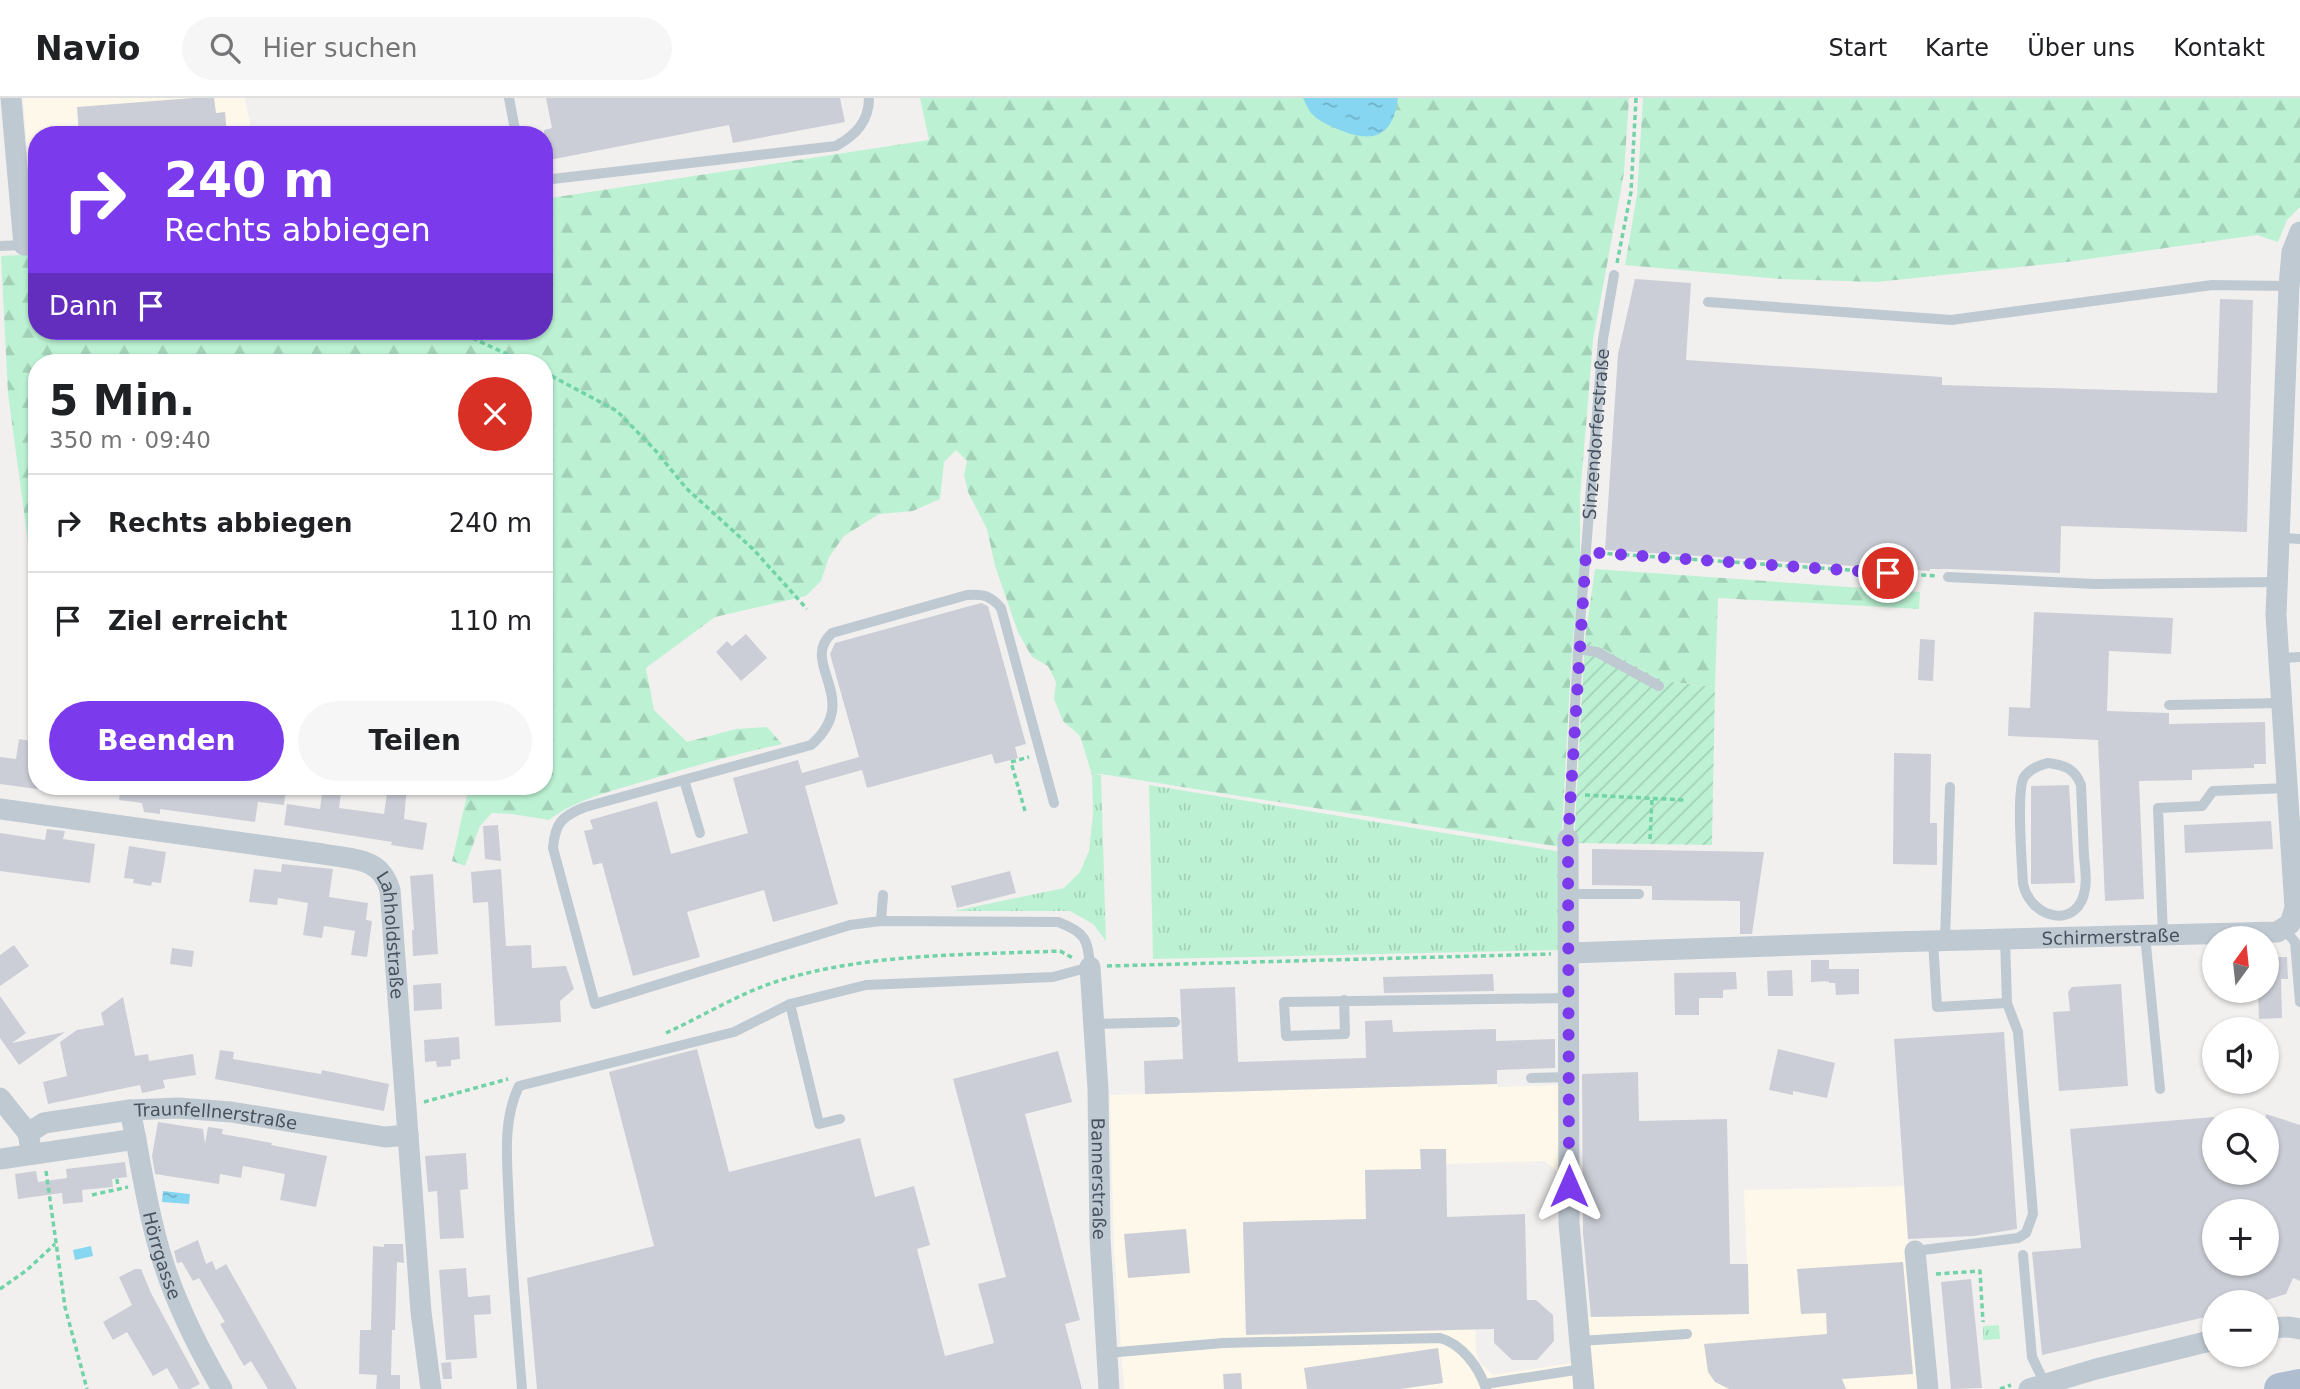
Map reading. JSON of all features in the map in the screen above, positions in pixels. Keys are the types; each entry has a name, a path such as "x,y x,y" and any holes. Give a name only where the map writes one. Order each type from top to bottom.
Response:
{"main road":[{"path":"2280,1389 2300,1385"}],"street":[{"path":"11,98 28,229"},
{"path":"2284,929 2290,924 2295,908 2296,857 2276,615 2277,582 2289,539 2294,320 2289,286 2292,252 2300,233"},
{"name":"Lahholdstraße","path":"0,809 323,854 368,862 380,869 386,877 390,890 421,1312 431,1389"},
{"name":"Sinzendorferstraße","path":"1568,839 1569,1223 1583,1379"},
{"name":"Schirmerstraße","path":"1570,953 2005,939 2057,927 2154,935 2277,932 2284,929"},
{"name":"Bannerstraße","path":"1090,967 1098,1088 1100,1238 1110,1389"},
{"path":"0,1098 35,1150"},
{"name":"Traunfellnerstraße","path":"35,1150 44,1123 130,1110 202,1109 385,1137 408,1135"},
{"name":"Hörrgasse","path":"130,1110 157,1241 197,1347 222,1389"},
{"name":"Traunfellnerstraße","path":"0,1159 35,1150 136,1139"},
{"path":"1915,1251 1928,1389"},
{"path":"2279,1327 2300,1329"},
{"path":"2037,1387 2096,1369 2202,1343"}],"lane":[{"path":"509,98 514,126"},
{"path":"553,179 836,146 846,141 861,126 866,118 869,98"},
{"path":"0,246 28,244"},
{"name":"Sinzendorferstraße","path":"1568,839 1578,649 1603,339 1614,275"},
{"path":"1708,302 1951,320 2212,285 2289,286"},
{"path":"1948,578 2095,584 2277,582"},
{"path":"522,1389 512,1269 507,1140 511,1104 519,1086 734,1032 789,1004 866,985 1053,977 1090,967 1088,946 1083,934 1058,922 881,921 850,925 595,1004 553,848 559,824 567,814 811,745 823,734 831,718 834,703 821,649 824,640 832,633 967,595 982,594 992,597 1001,608 1054,803"},
{"path":"1578,649 1597,652 1659,686"},
{"path":"2278,658 2300,657"},
{"path":"2169,705 2282,703"},
{"path":"2048,763 2070,768 2081,785 2085,892 2075,908 2064,915 2057,927 2025,894 2023,884 2021,786 2029,772 2038,765 2048,763"},
{"path":"684,780 700,833"},
{"path":"1950,787 1937,1007 2007,1003"},
{"path":"2160,1089 2154,935 2158,808 2202,806 2213,791 2292,791"},
{"path":"1569,894 1639,894"},
{"path":"881,921 883,895"},
{"path":"2284,929 2295,942 2300,1002"},
{"path":"1915,1251 2018,1238 2026,1233 2033,1214 2018,1032 2007,1003 2005,939"},
{"path":"1344,1000 1345,1034 1286,1036 1284,1002 1344,1000 1570,998"},
{"path":"789,1004 820,1124 840,1119"},
{"path":"1094,1024 1175,1022"},
{"path":"1531,1078 1570,1077"},
{"path":"2023,1255 2037,1387"},
{"path":"1580,1341 1687,1334"},
{"path":"1107,1353 1223,1343 1440,1339 1454,1342 1486,1387 1583,1379"}],"path":[{"path":"1614,275 1631,192 1636,98"},
{"path":"476,340 507,354"},
{"path":"553,377 617,411 655,450 686,488 753,549 807,609"},
{"path":"1586,552 1948,578"},
{"path":"1011,762 1025,811"},
{"path":"1571,795 1684,800"},
{"path":"1650,839 1652,799"},
{"path":"1090,967 1570,953"},
{"path":"35,1150 65,1307 87,1389"},
{"path":"117,1178 118,1188"},
{"path":"92,1195 145,1185"},
{"path":"0,1289 55,1244"},
{"path":"1928,1274 1980,1271 1983,1322"}],"shaded area":[{"path":"23,98 245,98 250,126 28,126 28,158"},
{"path":"1497,1084 1498,1087 1561,1085 1558,1172 1545,1161 1446,1164 1445,1149 1421,1149 1421,1169 1365,1170 1366,1219 1243,1222 1246,1334 1475,1329 1479,1362 1493,1375 1572,1363 1574,1389 1124,1389 1114,1249 1110,1095"},
{"path":"1904,1186 1923,1389 1593,1389 1587,1317 1749,1314 1744,1190"}],"green space":[{"path":"920,98 1629,98 1624,173 1593,340 1580,497 1580,570 1572,648 1561,847 1101,774 1092,775 1080,736 1063,721 1054,699 1056,682 1048,666 1032,657 1018,632 995,566 987,529 968,492 964,475 967,461 956,450 944,462 940,499 913,511 879,514 844,536 829,557 821,581 806,596 715,617 646,668 654,710 687,742 736,729 767,727 782,744 607,792 571,806 549,820 492,813 480,826 465,866 452,861 467,795 553,795 553,354 28,354 28,542 8,394 1,256 28,254 28,340 553,340 553,198 929,140"},
{"path":"1643,98 2300,98 2300,207 2287,220 2278,242 2257,235 2067,262 1877,282 1780,279 1625,265 1637,195"},
{"path":"1595,569 1920,592 1919,609 1718,598 1715,687 1664,681 1585,639"},
{"path":"1585,639 1664,681 1715,687 1712,845 1574,843"},
{"path":"1092,775 1101,775 1106,941 1093,924 1070,911 954,911 1064,888 1080,872 1089,851 1093,814"},
{"path":"1149,785 1562,852 1562,950 1153,959"},
{"path":"1999,1325 2000,1339 1983,1340 1983,1326"}],"water":[{"path":"1303,98 1398,98 1392,121 1386,129 1380,134 1363,136 1321,121 1311,113"},
{"path":"163,1191 190,1194 189,1204 162,1202"},
{"path":"91,1246 93,1256 75,1260 73,1250"}],"building":[{"path":"214,98 216,113 225,112 226,126 78,126 77,107"},
{"path":"546,98 840,98 845,122 733,143 729,125 553,159 552,126"},
{"path":"1635,279 1691,283 1686,360 1942,377 1942,385 2217,393 2220,299 2253,300 2247,532 2061,526 2060,573 1948,569 1930,571 1605,550 1618,354"},
{"path":"981,603 988,606 1026,744 1015,747 1018,758 995,764 992,754 867,788 862,770 805,786 838,904 773,922 764,890 687,912 700,957 633,976 602,863 593,865 584,831 593,829 590,820 657,801 671,854 748,833 733,778 798,760 802,773 859,757 830,654 835,643"},
{"path":"2034,612 2173,618 2171,654 2109,651 2107,711 2169,713 2169,724 2265,722 2266,764 2254,764 2254,768 2192,770 2192,780 2139,781 2144,899 2105,901 2098,740 2008,736 2009,707 2030,708"},
{"path":"746,634 767,658 741,681 716,652 727,641 732,646"},
{"path":"1920,639 1935,640 1933,681 1918,680"},
{"path":"19,739 28,740 28,788 0,784 0,757 16,759"},
{"path":"1894,753 1931,754 1930,823 1937,823 1937,865 1893,864"},
{"path":"2069,785 2075,883 2031,884 2031,786"},
{"path":"120,795 285,795 284,805 258,802 255,822 160,809 160,814 144,812 142,803 119,800"},
{"path":"322,795 341,795 339,808 384,814 387,795 406,795 404,819 427,823 423,850 391,845 392,842 284,825 287,804 320,809"},
{"path":"2271,821 2273,849 2185,853 2184,825"},
{"path":"498,825 501,861 485,859 483,826"},
{"path":"47,829 65,831 63,839 95,844 90,883 0,871 0,833 45,840"},
{"path":"129,846 166,852 161,883 152,882 151,886 133,883 134,879 124,878"},
{"path":"1592,849 1764,852 1752,934 1740,934 1740,901 1652,900 1652,886 1592,885"},
{"path":"282,864 333,869 329,897 368,903 366,920 372,921 367,957 351,955 355,931 324,926 322,938 303,935 308,903 278,898 277,905 249,902 254,869 281,872"},
{"path":"501,869 506,946 531,945 532,968 566,966 574,989 560,1001 561,1022 495,1026 488,902 473,903 471,872"},
{"path":"1010,871 1016,893 957,908 951,886"},
{"path":"433,874 438,954 413,956 410,876"},
{"path":"14,945 29,966 0,986 0,955"},
{"path":"172,948 194,951 192,967 170,964"},
{"path":"2279,957 2287,957 2288,979 2281,979 2282,1018 2259,1017 2258,1003 2279,1003"},
{"path":"1811,960 1829,960 1829,981 1811,982"},
{"path":"1829,969 1859,969 1859,994 1836,995 1835,983 1829,983"},
{"path":"1792,970 1793,996 1768,996 1767,971"},
{"path":"1736,972 1737,989 1723,990 1723,998 1699,998 1699,1015 1675,1015 1674,973"},
{"path":"1493,974 1494,991 1384,993 1383,977"},
{"path":"441,983 442,1009 414,1011 413,985"},
{"path":"2121,984 2128,1086 2059,1091 2053,1012 2070,1011 2068,992 2072,987"},
{"path":"1235,987 1238,1062 1366,1058 1365,1021 1392,1020 1393,1032 1496,1029 1496,1041 1555,1039 1555,1068 1497,1070 1497,1084 1145,1094 1144,1061 1183,1059 1180,989"},
{"path":"0,996 26,1033 12,1043 65,1032 19,1065 0,1038"},
{"path":"123,997 135,1056 148,1054 149,1061 193,1054 196,1075 163,1080 165,1088 142,1093 140,1085 48,1104 43,1082 67,1076 60,1042 77,1030 104,1025 101,1013"},
{"path":"2004,1032 2017,1229 1974,1236 1908,1239 1894,1039"},
{"path":"459,1037 460,1059 451,1060 451,1066 437,1067 436,1061 425,1062 424,1040"},
{"path":"697,1049 729,1172 860,1138 875,1197 914,1186 930,1245 917,1249 945,1356 994,1343 978,1284 1006,1277 953,1079 1058,1051 1072,1102 1025,1114 1080,1320 1065,1324 1082,1389 537,1389 527,1278 654,1246 609,1072"},
{"path":"1778,1049 1835,1063 1827,1098 1793,1091 1793,1095 1769,1090"},
{"path":"220,1050 234,1052 233,1059 321,1074 322,1070 389,1084 384,1111 215,1079"},
{"path":"1638,1072 1639,1121 1727,1119 1730,1264 1748,1264 1749,1314 1591,1317 1583,1233 1582,1074"},
{"path":"2202,1118 2202,1185 2279,1185 2279,1118 2300,1125 2300,1281 2293,1278 2286,1294 2279,1296 2279,1290 2202,1290 2202,1318 2042,1355 2032,1252 2081,1248 2070,1129"},
{"path":"158,1122 203,1129 205,1144 208,1127 223,1129 222,1134 327,1156 316,1207 280,1200 285,1174 243,1166 241,1178 220,1174 219,1184 155,1174 152,1156"},
{"path":"1420,1149 1446,1149 1447,1217 1525,1214 1527,1300 1536,1300 1553,1315 1554,1341 1537,1360 1512,1360 1494,1343 1494,1329 1246,1335 1243,1222 1366,1219 1365,1170 1421,1169"},
{"path":"466,1153 468,1189 460,1190 464,1238 440,1239 437,1191 428,1192 425,1156"},
{"path":"125,1162 127,1177 112,1179 113,1187 82,1190 83,1202 63,1204 62,1193 18,1199 15,1174 36,1171 38,1182 67,1178 66,1169"},
{"path":"1186,1229 1190,1273 1128,1278 1124,1234"},
{"path":"198,1240 206,1264 212,1261 216,1270 226,1264 297,1389 268,1389 251,1361 244,1366 220,1324 225,1322 199,1278 193,1281 182,1262 177,1263 174,1251"},
{"path":"384,1244 403,1244 404,1263 397,1262 391,1375 400,1375 400,1389 376,1389 377,1375 359,1374 360,1330 371,1330 373,1246 384,1247"},
{"path":"1903,1262 1913,1374 1842,1379 1846,1389 1729,1389 1715,1382 1708,1372 1704,1344 1827,1334 1826,1313 1801,1314 1797,1269"},
{"path":"466,1268 468,1297 490,1295 491,1314 474,1315 477,1358 446,1360 439,1270"},
{"path":"141,1269 200,1384 190,1389 179,1389 167,1368 153,1376 127,1332 113,1340 103,1322 132,1305 119,1277"},
{"path":"1971,1279 1982,1388 1951,1389 1941,1282"},
{"path":"1438,1348 1443,1383 1400,1389 1307,1389 1304,1368"},
{"path":"451,1362 452,1379 443,1379 441,1363"},
{"path":"1241,1373 1242,1389 1224,1389 1223,1374"}],"route":[{"path":"1569,1186 1568,839 1586,552 1888,573"}]}
